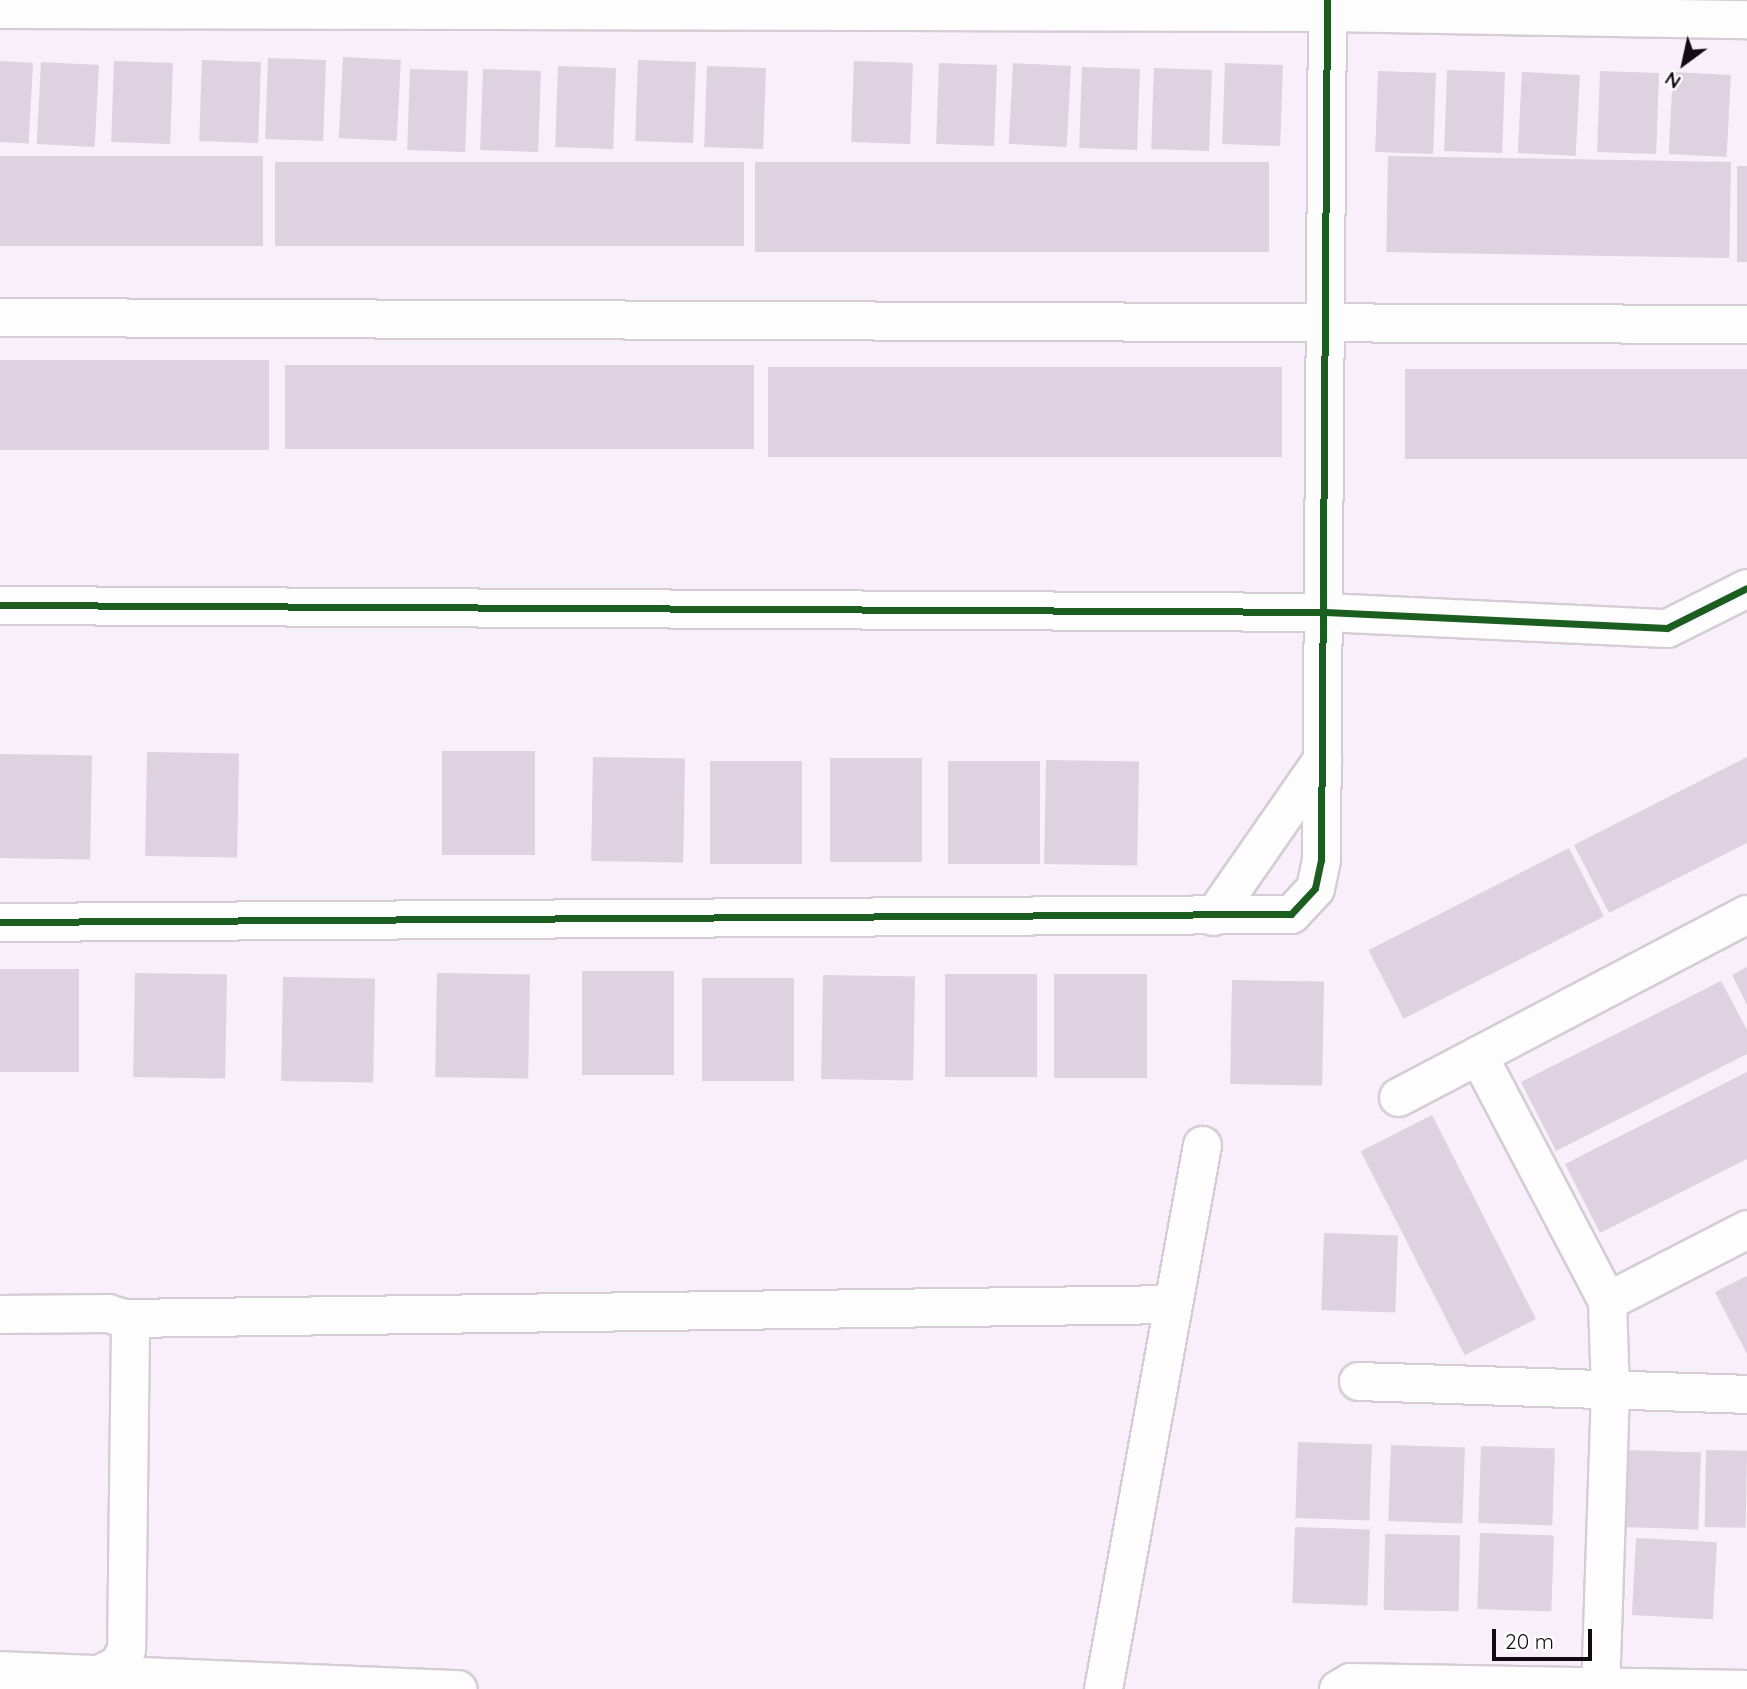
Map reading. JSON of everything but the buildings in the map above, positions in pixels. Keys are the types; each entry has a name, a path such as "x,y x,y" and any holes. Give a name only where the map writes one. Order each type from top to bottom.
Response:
{"street":[{"path":"0,922 1291,914 1305,904 1315,888 1321,860 1325,612 1327,6"},
{"path":"0,9 1327,6 1747,19"},
{"path":"0,317 1747,324"},
{"path":"0,606 1325,612 1667,628 1747,588"},
{"path":"1213,916 1322,759"},
{"path":"1398,1097 1747,914"},
{"path":"1478,1055 1607,1301 1610,1390 1600,1688"},
{"path":"1103,1689 1202,1145"},
{"path":"1607,1301 1747,1229"},
{"path":"0,1314 108,1313 123,1318 1172,1304"},
{"path":"102,1672 118,1665 126,1649 130,1328 123,1318"},
{"path":"1358,1381 1747,1395"},
{"path":"0,1671 102,1672 458,1689"},
{"path":"1338,1689 1350,1682 1747,1689"}],"cycle path":[{"path":"0,922 1291,914 1315,888 1321,860 1327,0"},
{"path":"0,605 1325,612 1667,628 1747,588"}]}
